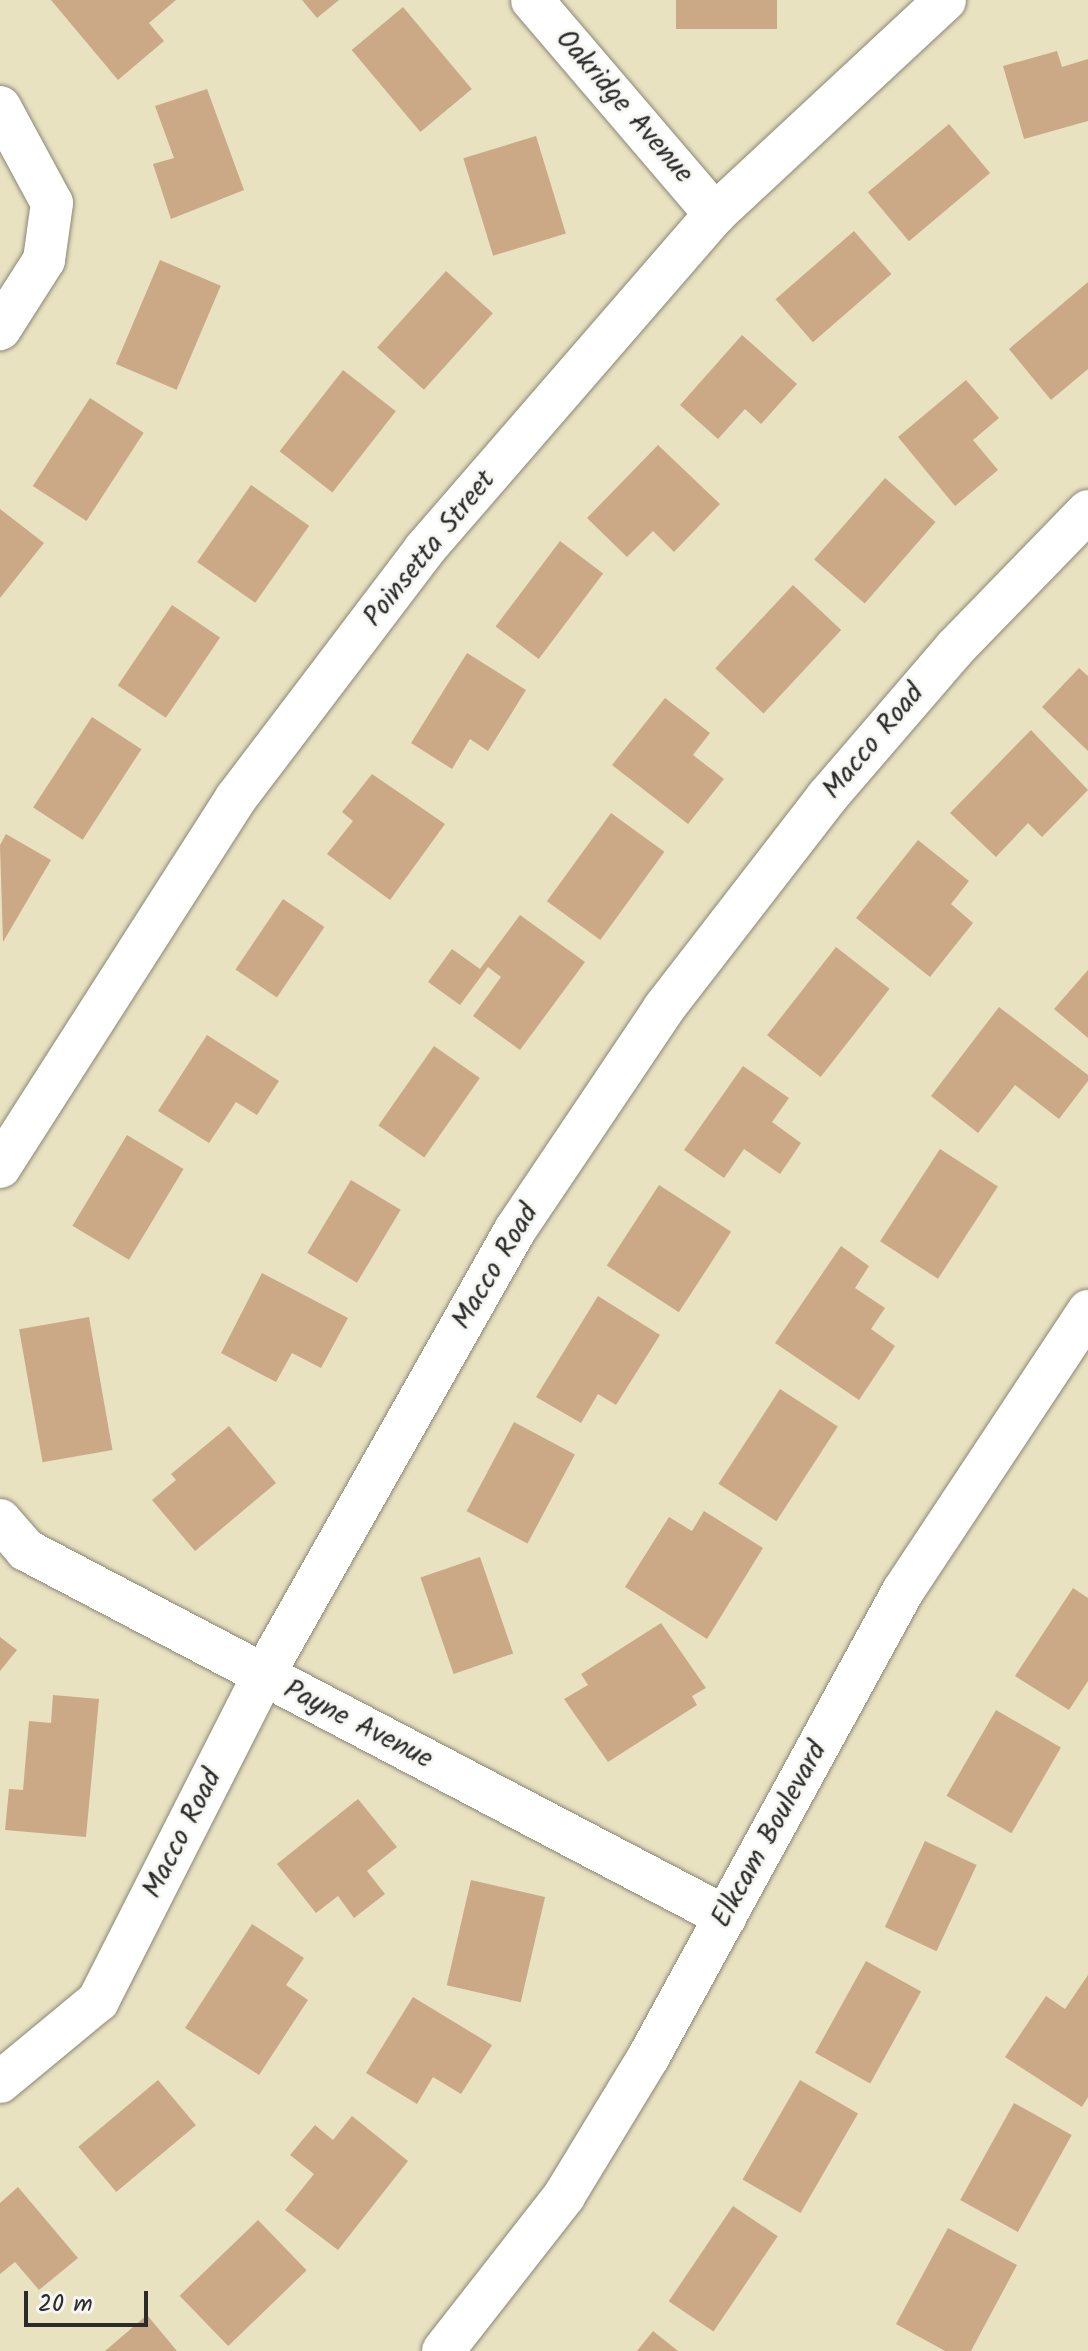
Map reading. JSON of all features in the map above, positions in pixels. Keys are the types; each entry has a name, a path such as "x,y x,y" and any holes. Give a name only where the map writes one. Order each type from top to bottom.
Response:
{"street":[{"name":"Oakridge Avenue","path":"532,0 715,214"},
{"name":"Poinsetta Street","path":"0,1167 236,798 424,550 715,214 945,0"},
{"path":"0,107 52,203 44,260 0,329"},
{"name":"Macco Road","path":"0,2082 98,2001 263,1676 515,1230 664,1008 827,797 955,648 1088,511"},
{"name":"Elkcam Boulevard","path":"443,2351 564,2196 726,1917 903,1591 1088,1311"},
{"name":"Payne Avenue","path":"0,1520 26,1550 726,1917"}],"building":[{"path":"51,0 176,0 149,23 164,41 118,80"},
{"path":"302,0 339,0 317,18"},
{"path":"676,0 777,0 777,29 676,29"},
{"path":"403,7 472,89 420,132 352,50"},
{"path":"1057,51 1062,67 1088,59 1088,121 1024,139 1003,66"},
{"path":"207,89 244,190 171,219 153,164 174,158 155,106"},
{"path":"949,124 990,173 909,241 868,192"},
{"path":"536,136 566,234 493,256 463,158"},
{"path":"854,231 891,274 813,342 776,299"},
{"path":"160,260 221,286 177,390 116,364"},
{"path":"446,271 493,313 424,390 377,348"},
{"path":"1088,282 1088,369 1051,400 1009,349"},
{"path":"742,335 797,384 761,424 745,409 718,439 680,405"},
{"path":"343,370 396,411 332,492 280,451"},
{"path":"966,380 999,418 973,440 998,470 955,506 898,437"},
{"path":"90,398 144,433 86,521 33,486"},
{"path":"658,445 720,504 674,552 653,531 627,557 587,518"},
{"path":"885,478 936,522 865,603 814,560"},
{"path":"251,485 309,526 255,603 197,562"},
{"path":"0,509 44,543 0,598"},
{"path":"560,541 603,573 539,659 496,626"},
{"path":"793,585 841,630 764,713 715,668"},
{"path":"172,605 220,637 166,718 118,685"},
{"path":"467,653 526,690 488,751 470,739 452,769 411,743"},
{"path":"1079,668 1088,676 1088,751 1042,707"},
{"path":"665,698 710,733 693,755 724,779 688,824 612,765"},
{"path":"92,717 141,749 83,840 33,808"},
{"path":"1031,730 1088,790 1042,837 1028,823 996,857 950,813"},
{"path":"372,774 445,824 390,900 327,854 353,821 342,812"},
{"path":"611,813 664,852 600,940 547,901"},
{"path":"6,834 51,860 3,942 0,845"},
{"path":"918,840 969,881 951,904 973,923 930,977 856,918"},
{"path":"283,899 324,927 277,997 235,969"},
{"path":"520,915 585,962 520,1050 473,1016 501,977 488,967 460,1005 428,982 452,949 480,969"},
{"path":"836,947 890,989 821,1077 767,1035"},
{"path":"1088,970 1088,1038 1054,1009"},
{"path":"999,1007 1088,1075 1088,1081 1059,1119 1015,1085 978,1133 931,1096"},
{"path":"207,1035 279,1081 257,1115 236,1102 209,1143 158,1111"},
{"path":"434,1046 480,1078 424,1158 378,1125"},
{"path":"743,1066 789,1098 772,1122 801,1143 780,1174 744,1149 724,1178 684,1150"},
{"path":"127,1135 184,1169 129,1260 72,1226"},
{"path":"940,1149 998,1187 938,1279 880,1241"},
{"path":"351,1180 401,1210 357,1283 307,1253"},
{"path":"659,1185 731,1232 679,1312 607,1266"},
{"path":"841,1246 869,1266 855,1288 885,1308 871,1329 895,1346 859,1400 775,1343"},
{"path":"262,1273 348,1318 321,1368 292,1353 276,1382 221,1353"},
{"path":"598,1296 660,1335 616,1405 598,1394 581,1423 536,1397"},
{"path":"89,1317 112,1450 43,1462 19,1329"},
{"path":"780,1389 838,1427 776,1521 718,1484"},
{"path":"514,1422 575,1454 528,1544 467,1511"},
{"path":"229,1426 276,1483 195,1551 152,1500 176,1480 171,1474"},
{"path":"704,1511 763,1548 707,1639 625,1587 669,1517 692,1531"},
{"path":"480,1557 513,1653 454,1674 420,1578"},
{"path":"1073,1588 1088,1598 1088,1681 1069,1710 1015,1676"},
{"path":"661,1623 706,1688 692,1696 697,1705 608,1762 564,1699 588,1685 581,1674"},
{"path":"0,1637 17,1650 0,1671"},
{"path":"53,1695 99,1699 86,1837 5,1830 9,1789 23,1790 29,1721 51,1723"},
{"path":"996,1710 1061,1748 1011,1833 946,1796"},
{"path":"358,1799 397,1847 367,1871 385,1894 354,1918 338,1896 316,1913 277,1864"},
{"path":"925,1841 977,1865 937,1951 885,1927"},
{"path":"471,1880 545,1897 521,2002 447,1985"},
{"path":"252,1924 304,1958 286,1985 308,2000 259,2075 185,2028"},
{"path":"866,1961 921,1992 870,2083 815,2053"},
{"path":"1088,1975 1088,2097 1082,2107 1005,2057 1046,1996 1065,2009"},
{"path":"413,1997 492,2045 461,2094 433,2077 417,2104 366,2073"},
{"path":"158,2080 196,2125 116,2192 78,2147"},
{"path":"800,2080 858,2114 801,2213 742,2180"},
{"path":"1014,2103 1072,2135 1018,2232 960,2200"},
{"path":"352,2116 408,2161 338,2250 285,2210 314,2174 290,2155 315,2125 333,2140"},
{"path":"18,2187 78,2258 39,2290 15,2262 0,2274 0,2203"},
{"path":"733,2206 778,2236 713,2332 669,2301"},
{"path":"258,2220 307,2270 228,2346 180,2296"},
{"path":"948,2228 1017,2265 971,2351 945,2351 896,2324"},
{"path":"147,2315 177,2351 105,2351"},
{"path":"653,2331 678,2351 637,2351"}]}
